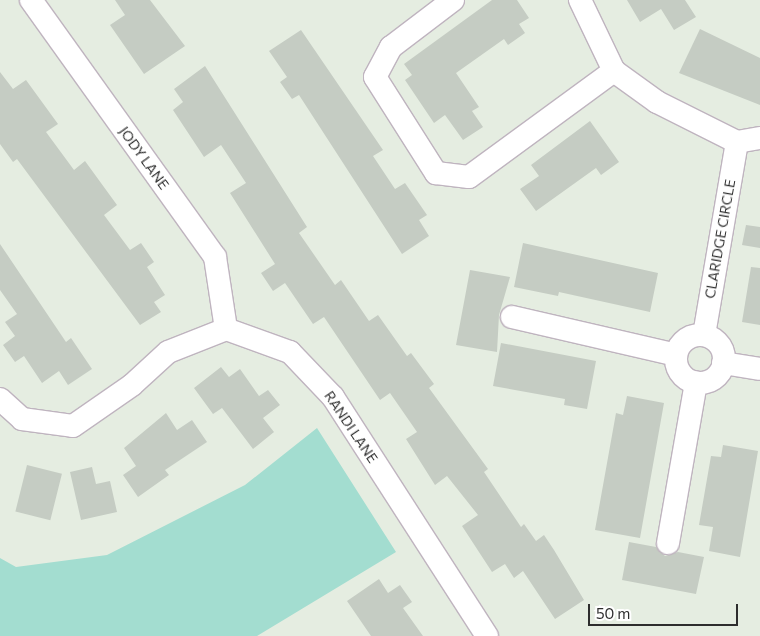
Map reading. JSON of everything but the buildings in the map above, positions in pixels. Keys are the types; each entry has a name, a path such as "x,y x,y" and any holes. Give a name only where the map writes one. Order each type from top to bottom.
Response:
{"street":[{"name":"JODY LANE","path":"30,0 214,257 226,329"},
{"path":"452,0 391,46 375,77 436,173 469,177 614,71"},
{"path":"580,0 614,71 657,102 737,142 760,138"},
{"name":"CLARIDGE CIRCLE","path":"704,335 737,142"},
{"path":"512,317 676,354"},
{"path":"0,399 22,419 73,426 132,386 168,352 226,329"},
{"name":"RANDI LANE","path":"226,329 290,352 333,397 487,636"},
{"path":"704,335 719,345 723,363 714,378 696,382 680,372 676,354 686,339 704,335"},
{"path":"723,363 760,369"},
{"path":"668,543 696,382"}],"shaded area":[{"path":"317,428 396,552 257,636 0,636 0,558 16,567 107,555 245,485"}]}
